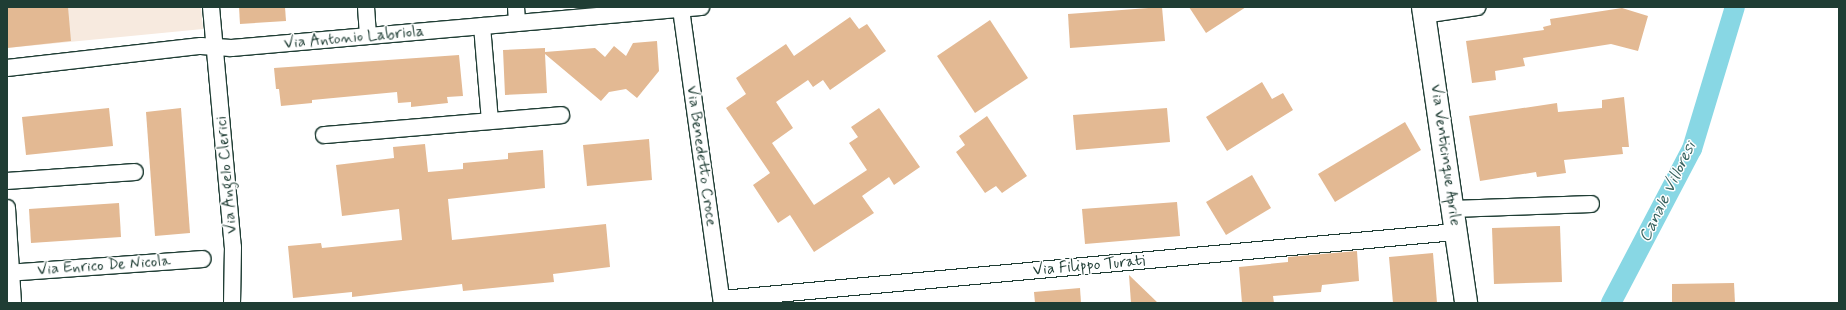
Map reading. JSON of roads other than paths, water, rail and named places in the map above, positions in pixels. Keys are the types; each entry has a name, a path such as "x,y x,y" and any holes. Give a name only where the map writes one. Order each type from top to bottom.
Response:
{"street":[{"name":"Via Angelo Clerici","path":"211,7 233,247 232,303"},
{"path":"366,7 368,36"},
{"name":"Via Antonio Labriola","path":"7,68 201,46 215,48 482,26 516,15 701,7"},
{"path":"1423,11 1477,7"},
{"name":"Via Benedetto Croce","path":"681,9 722,301"},
{"name":"Via Venticinque Aprile","path":"1423,11 1466,303"},
{"path":"482,26 490,121"},
{"path":"324,135 561,115"},
{"path":"7,181 135,172"},
{"path":"1453,209 1591,204"},
{"path":"7,208 9,273 13,303"},
{"name":"Via Filippo Turati","path":"722,301 1456,232"},
{"name":"Via Enrico De Nicola","path":"9,273 202,259"}],"waterway":[{"name":"Canale Villoresi","path":"1611,303 1692,149 1735,7"}]}
